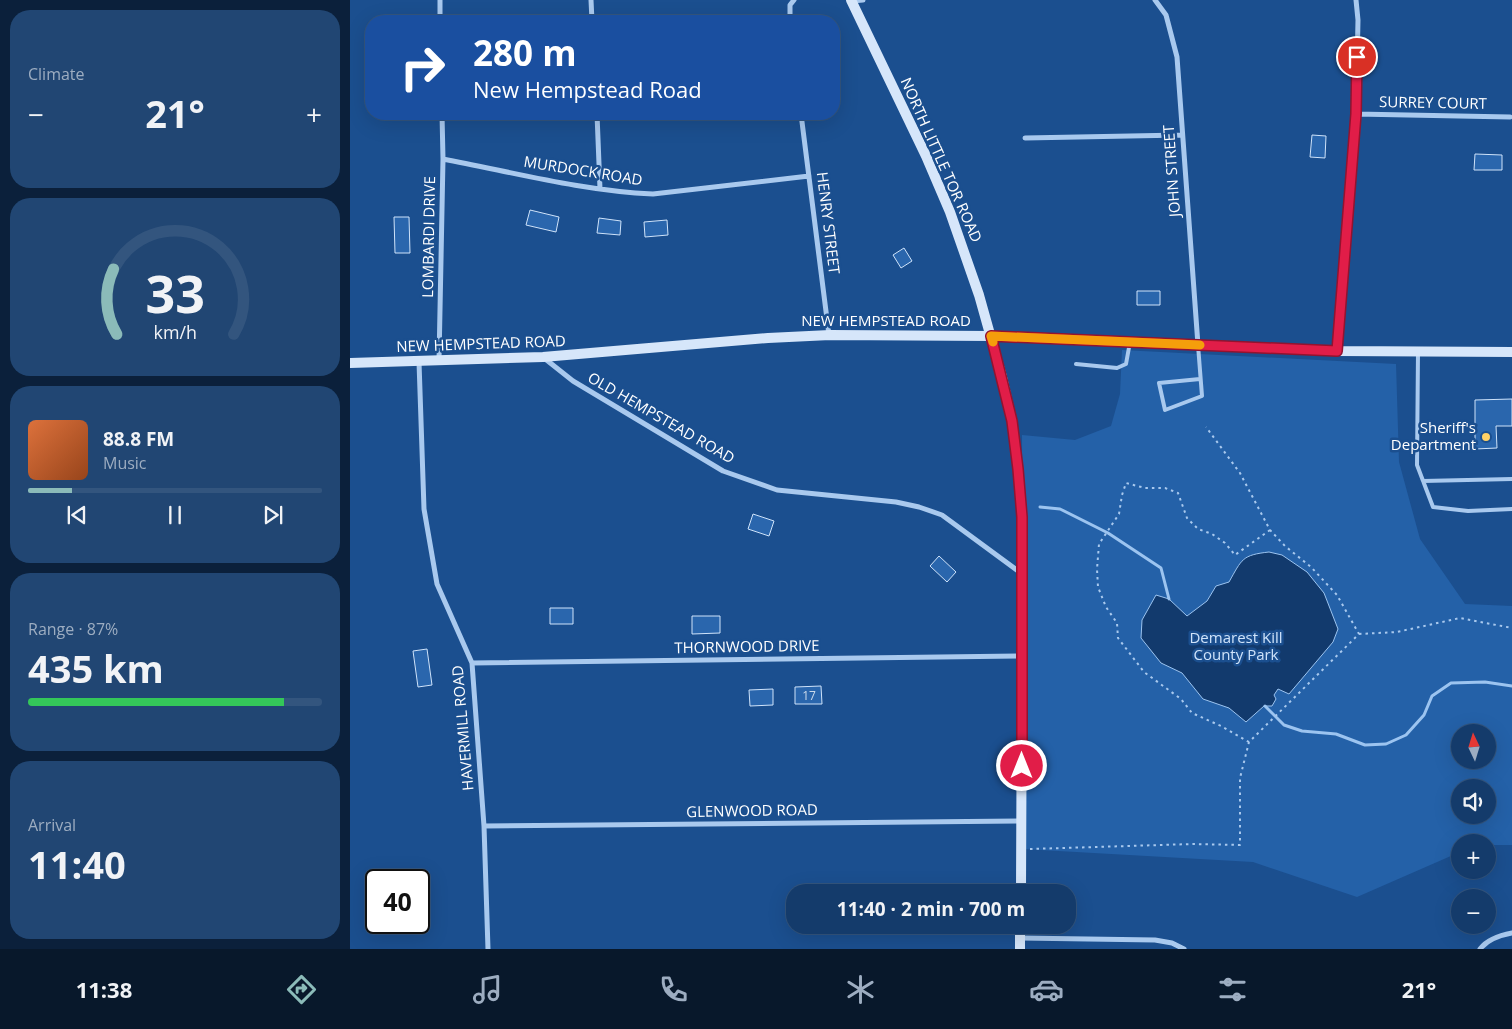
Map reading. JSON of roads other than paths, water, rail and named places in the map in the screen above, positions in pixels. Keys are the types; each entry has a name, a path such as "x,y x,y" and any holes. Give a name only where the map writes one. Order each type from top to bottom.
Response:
{"street":[{"path":"440,0 440,15"},
{"path":"591,0 592,15"},
{"path":"790,15 790,5 794,0"},
{"path":"851,1 863,0"},
{"name":"JOHN STREET","path":"1155,0 1166,15 1177,57 1198,345"},
{"path":"1337,351 1356,114 1358,20 1356,0"},
{"name":"NORTH LITTLE TOR ROAD","path":"851,1 922,147 950,212 980,295 1012,421 1022,517 1020,884"},
{"name":"SURREY COURT","path":"1356,114 1510,117"},
{"name":"LOMBARDI DRIVE","path":"439,360 442,120"},
{"path":"597,120 600,189"},
{"name":"HENRY STREET","path":"802,120 830,335"},
{"path":"1025,138 1182,135"},
{"name":"MURDOCK ROAD","path":"443,159 600,189 653,194 809,176"},
{"name":"NEW HEMPSTEAD ROAD","path":"350,364 543,357 768,338 830,335 991,336 1337,351 1512,352"},
{"name":"OLD HEMPSTEAD ROAD","path":"543,357 573,381 723,471 777,490 896,502 919,507 942,515 1021,573"},
{"name":"HAVERMILL ROAD","path":"419,362 425,518 437,584 472,663 484,826 488,949"},
{"name":"THORNWOOD DRIVE","path":"472,663 1022,656"},
{"name":"GLENWOOD ROAD","path":"484,826 1021,821"},
{"path":"1480,949 1502,935 1512,933"},
{"path":"1020,934 1020,949"},
{"path":"1020,938 1155,940 1172,943 1184,949"}],"lane":[{"path":"1076,364 1117,368 1126,364 1130,342"},
{"path":"1198,345 1202,396 1165,410 1159,383 1200,379"},
{"path":"1418,352 1417,465 1433,507 1468,511 1512,509"},
{"path":"1423,481 1512,479"}],"waterway":[{"path":"1040,507 1060,509 1108,533 1161,568 1169,599"},
{"path":"1265,706 1284,725 1302,731 1336,734 1365,745 1386,744 1406,735 1424,715 1432,696 1451,683 1485,682 1512,686"}],"place":[{"name":"Sheriff's Department","path":"1486,437"}],"park label":[{"name":"Demarest Kill County Park","path":"1236,646"}]}
